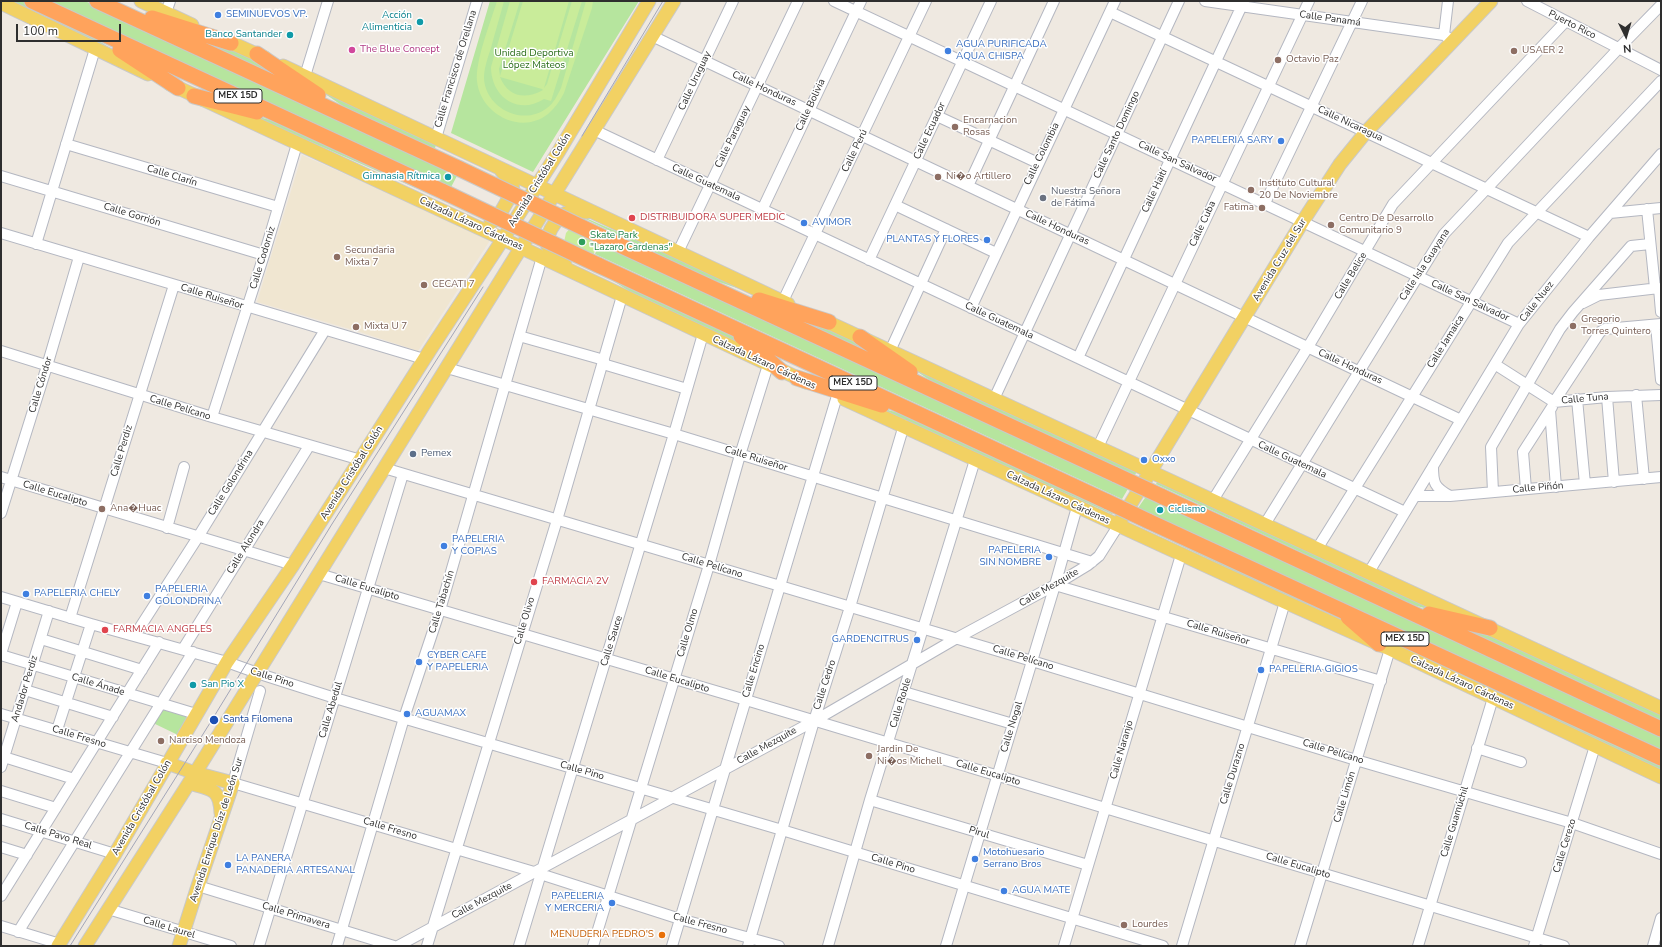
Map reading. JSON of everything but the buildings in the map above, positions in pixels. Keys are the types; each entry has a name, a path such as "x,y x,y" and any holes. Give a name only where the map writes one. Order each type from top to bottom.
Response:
{"highway":[{"name":"Calzada Lázaro Cárdenas","path":"32,1 1148,521 1333,605 1661,758"},
{"path":"98,1 231,43"},
{"name":"MEX 15D","path":"98,1 1661,729"},
{"path":"63,15 122,51 178,88"},
{"path":"257,54 355,121"},
{"path":"194,96 298,124"},
{"path":"702,282 829,322"},
{"path":"729,325 775,368"},
{"path":"860,337 944,395"},
{"path":"797,378 940,423"},
{"path":"1333,605 1385,647"},
{"path":"1396,606 1490,628"}],"main road":[{"path":"141,1 168,7 231,43 305,76 890,351 1661,708"},
{"name":"Avenida Cristóbal Colón","path":"59,945 115,854 227,662 293,566 424,359 538,185 648,1"},
{"name":"Avenida Cristóbal Colón","path":"85,946 192,778 674,1"},
{"name":"Avenida Cruz del Sur","path":"1118,526 1303,221 1340,164 1366,132 1449,38 1491,1"},
{"name":"Calzada Lázaro Cárdenas","path":"1,3 28,15 95,50 521,247 775,368 904,425 975,460 1385,647 1661,777"},
{"path":"559,151 561,163 566,174"},
{"path":"463,220 486,222 497,219 513,192 510,181 498,168"},
{"path":"570,271 549,248 547,237 558,218 562,215 573,211 595,213"},
{"path":"493,255 502,254 509,261 510,266"},
{"name":"Calle Fresno","path":"167,763 192,778 233,783"},
{"path":"192,778 217,793 221,803 221,817"},
{"name":"Avenida Enrique Díaz de León Sur","path":"179,946 233,783"}],"street":[{"path":"305,76 328,1"},
{"name":"Calle Francisco de Orellana","path":"436,138 477,1"},
{"name":"Calle Uruguay","path":"657,160 733,1"},
{"name":"Calle Paraguay","path":"678,252 798,1"},
{"name":"Calle San Salvador","path":"834,1 1519,324"},
{"name":"Calle Bolivia","path":"762,210 861,1"},
{"name":"Calle Perú","path":"783,301 926,1"},
{"name":"Calle Ecuador","path":"869,260 991,1"},
{"path":"968,186 1054,1"},
{"name":"Calle Colombia","path":"971,308 1016,209 1115,1"},
{"name":"Calle Santo Domingo","path":"994,399 1179,1"},
{"name":"Calle Panamá","path":"1205,1 1242,4 1449,38"},
{"name":"Calle Cuba","path":"1098,447 1309,1"},
{"path":"1265,203 1362,1"},
{"path":"1448,1 1449,38"},
{"name":"Puerto Rico","path":"1527,1 1565,22 1661,70"},
{"path":"1654,1 1661,5"},
{"name":"Calle Haití","path":"1078,358 1242,4"},
{"name":"Calle Isla Guayana","path":"1265,524 1358,370 1444,234 1661,5"},
{"name":"Calle Nicaragua","path":"1110,12 1589,237"},
{"name":"Calle Belice","path":"1213,500 1366,252 1393,204 1565,22"},
{"name":"Calle Honduras","path":"652,36 1461,420"},
{"path":"36,244 95,50"},
{"name":"Calle Jamaica","path":"1317,549 1508,243 1661,81"},
{"path":"937,116 1038,163"},
{"name":"Calle Guatemala","path":"594,130 1078,358 1187,411 1405,512"},
{"name":"Calle Clarín","path":"66,144 278,207"},
{"name":"Calle Codorniz","path":"212,417 248,307 297,144"},
{"name":"Calle Nuez","path":"1369,572 1496,365 1519,324 1589,237 1661,154"},
{"name":"Calle Gorrión","path":"1,176 264,255"},
{"path":"895,205 996,253"},
{"path":"1610,213 1661,208"},
{"path":"1647,209 1650,244 1661,312"},
{"path":"890,351 946,229"},
{"name":"Calle Ruiseñor","path":"1,233 424,359"},
{"path":"1493,492 1491,447 1560,329 1631,246 1650,244"},
{"name":"Calle Cóndor","path":"1,513 6,479 47,366 79,256"},
{"name":"Calle Tabachín","path":"337,946 404,718 440,610 542,257"},
{"name":"Calle Perdiz","path":"70,618 105,508 138,395 174,285"},
{"path":"1579,305 1599,295 1657,288"},
{"name":"Calle Olivo","path":"427,946 590,410 622,296"},
{"path":"1526,489 1523,452 1600,332 1606,329 1658,325 1661,380"},
{"name":"Calle Golondrina","path":"135,635 198,537 325,330"},
{"name":"Calle Sauce","path":"519,946 539,872 573,768 641,546 703,334"},
{"path":"519,336 687,389"},
{"name":"Calle Pelícano","path":"1,352 138,395 360,460"},
{"name":"Calle Tuna","path":"1496,365 1527,386 1552,407 1577,400 1661,394"},
{"name":"Calle Ruiseñor","path":"447,368 674,434 1092,562"},
{"name":"Calle Olmo","path":"593,946 709,565 740,455 775,368"},
{"path":"1636,395 1644,479"},
{"name":"Calle Encino","path":"672,946 837,396"},
{"path":"1607,397 1614,482"},
{"path":"1577,400 1585,484"},
{"path":"1552,407 1556,487"},
{"name":"Calle Cedro","path":"749,942 814,721 850,607 881,498 904,425"},
{"name":"Calle Alondra","path":"183,649 310,446"},
{"name":"Calle Roble","path":"828,946 870,800 889,743 975,460"},
{"path":"1433,466 1435,484 1442,492 1450,496"},
{"path":"167,528 184,467"},
{"name":"Calle Pelícano","path":"384,468 474,494 641,546 957,638 1356,760 1572,823 1661,854"},
{"name":"Calle Abedul","path":"259,946 402,474"},
{"name":"Calle Piñón","path":"1415,496 1450,496 1661,478"},
{"name":"Calle Eucalipto","path":"6,479 293,566"},
{"name":"Calle Nogal","path":"946,946 1055,585 1077,507"},
{"name":"Calle Mezquite","path":"398,946 539,872 670,798 814,721 957,638 1055,585 1099,556 1118,526"},
{"name":"Calle Naranjo","path":"1064,946 1181,554"},
{"name":"Calle Eucalipto","path":"319,574 1213,840 1430,906 1536,942 1564,946"},
{"name":"Calle Ruiseñor","path":"1055,585 1381,681"},
{"name":"Calle Pino","path":"1,597 91,624 194,652 335,698 782,830 1163,946"},
{"path":"1,654 17,602"},
{"name":"Calle Durazno","path":"1182,946 1284,602"},
{"name":"Andador Perdiz","path":"1,767 50,611"},
{"path":"57,730 91,624"},
{"path":"41,639 142,670"},
{"path":"1,896 4,883 27,855 159,642"},
{"name":"Calle Limón","path":"1300,946 1381,681 1385,647"},
{"path":"18,932 194,652"},
{"name":"Calle Ánade","path":"1,654 196,714"},
{"path":"25,690 113,717"},
{"name":"Avenida Enrique Díaz de León Sur","path":"233,783 260,691"},
{"path":"904,692 1013,724"},
{"name":"Calle Guamúchil","path":"1418,946 1493,698"},
{"name":"Calle Fresno","path":"1,714 167,763"},
{"name":"Calle Cerezo","path":"1536,942 1595,746"},
{"path":"1477,748 1521,762"},
{"path":"4,757 74,779"},
{"name":"Calle Fresno","path":"233,783 456,850 539,872 749,942 779,946"},
{"path":"1,791 56,808"},
{"name":"Pirul","path":"870,800 1088,865"},
{"name":"Calle Pavo Real","path":"1,819 115,854"},
{"path":"1,847 27,855"},
{"name":"Calle Primavera","path":"198,886 394,946"},
{"name":"Calle Laurel","path":"108,909 231,946"},
{"path":"1653,946 1661,918"},
{"path":"1,926 59,945"}],"shaded area":[{"name":"Secundaria Mixta 7","path":"302,155 491,239 418,351 360,332 257,302"}],"green space":[{"path":"5,1 26,1 65,19 133,63"},
{"path":"46,1 85,1 458,174 450,189"},
{"name":"Unidad Deportiva López Mateos","path":"490,1 639,1 533,172 451,133"},
{"path":"497,1 504,1 485,66 484,78 486,89 498,106 517,115 527,116 547,108 557,97 561,88 586,1 593,1 564,93 551,112 537,120 526,123 514,122 503,118 485,103 480,93 477,81 478,63"},
{"path":"510,1 520,1 499,69 500,76 523,1 569,1 544,88 547,84 572,1 582,1 551,101 544,99 534,104 524,105 515,104 507,100 495,87 491,67","holes":["500,77 543,90 530,95 518,95 512,93 503,84"]},
{"path":"154,20 253,56 311,96"},
{"path":"308,82 436,145 434,151 357,116"},
{"path":"245,113 295,127 419,183 416,188"},
{"path":"565,209 776,301 707,278"},
{"name":"Skate Park \"Lazaro Cardenas\"","path":"578,219 605,231 589,263 562,251 566,233"},
{"path":"600,242 1129,487 1122,499 595,254"},
{"path":"586,263 727,330 749,350 632,293"},
{"path":"769,306 831,326 900,370"},
{"path":"891,354 1138,469 1135,475 937,385"},
{"path":"867,404 941,425 1115,510 1112,514"},
{"path":"1159,479 1462,618 1413,605 1156,484"},
{"path":"1147,495 1661,735 1661,751 1138,508"},
{"path":"1131,516 1330,606 1358,631 1128,520"},
{"path":"1437,617 1490,632 1661,711 1661,722"},
{"path":"1355,618 1661,760 1661,771 1382,641"},
{"path":"162,708 188,716 178,735 153,723"}],"tram line":[{"path":"582,136 663,1"},
{"path":"70,946 210,723 332,524 483,287"}],"place":[{"name":"SEMINUEVOS VP.","path":"218,15"},
{"name":"Acción Alimenticia","path":"420,22"},
{"name":"Banco Santander","path":"290,35"},
{"name":"The Blue Concept","path":"352,50"},
{"name":"AGUA PURIFICADA AQUA CHISPA","path":"948,51"},
{"name":"USAER 2","path":"1514,51"},
{"name":"Octavio Paz","path":"1278,60"},
{"name":"Encarnacion Rosas","path":"955,127"},
{"name":"PAPELERIA SARY","path":"1281,141"},
{"name":"Gimnasia Rítmica","path":"448,177"},
{"name":"Ni�o Artillero","path":"938,177"},
{"name":"Instituto Cultural 20 De Noviembre","path":"1251,190"},
{"name":"Nuestra Señora de Fátima","path":"1043,198"},
{"name":"Fatima","path":"1262,208"},
{"name":"DISTRIBUIDORA SUPER MEDIC","path":"632,218"},
{"name":"AVIMOR","path":"804,223"},
{"name":"Centro De Desarrollo Comunitario 9","path":"1331,225"},
{"name":"PLANTAS Y FLORES","path":"987,240"},
{"name":"Skate Park \"Lazaro Cardenas\"","path":"582,242"},
{"name":"Secundaria Mixta 7","path":"337,257"},
{"name":"CECATI 7","path":"424,285"},
{"name":"Gregorio Torres Quintero","path":"1573,326"},
{"name":"Mixta U 7","path":"356,327"},
{"name":"Pemex","path":"413,454"},
{"name":"Oxxo","path":"1144,460"},
{"name":"Ana�Huac","path":"102,509"},
{"name":"Ciclismo","path":"1160,510"},
{"name":"PAPELERIA Y COPIAS","path":"444,546"},
{"name":"PAPELERIA SIN NOMBRE","path":"1049,557"},
{"name":"FARMACIA 2V","path":"534,582"},
{"name":"PAPELERIA CHELY","path":"26,594"},
{"name":"PAPELERIA GOLONDRINA","path":"147,596"},
{"name":"FARMACIA ANGELES","path":"105,630"},
{"name":"GARDENCITRUS","path":"917,640"},
{"name":"CYBER CAFE Y PAPELERIA","path":"419,662"},
{"name":"PAPELERIA GIGIOS","path":"1261,670"},
{"name":"San Pio X","path":"193,685"},
{"name":"AGUAMAX","path":"407,714"},
{"name":"Santa Filomena","path":"214,720"},
{"name":"Narciso Mendoza","path":"161,741"},
{"name":"Jardin De Ni�os Michell","path":"869,756"},
{"name":"Motohuesario Serrano Bros","path":"975,859"},
{"name":"LA PANERA PANADERIA ARTESANAL","path":"228,865"},
{"name":"AGUA MATE","path":"1004,891"},
{"name":"PAPELERIA Y MERCERIA","path":"612,903"},
{"name":"Lourdes","path":"1124,925"},
{"name":"MENUDERIA PEDRO'S","path":"662,935"}]}
